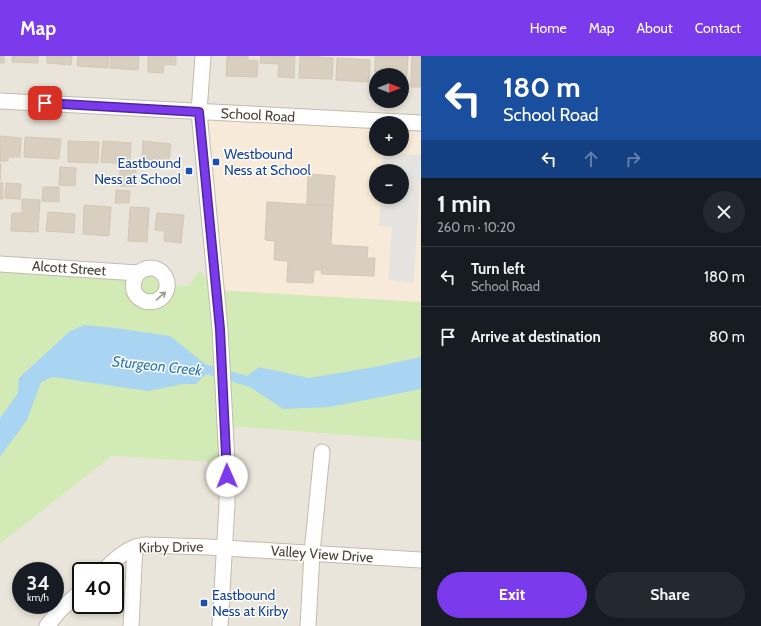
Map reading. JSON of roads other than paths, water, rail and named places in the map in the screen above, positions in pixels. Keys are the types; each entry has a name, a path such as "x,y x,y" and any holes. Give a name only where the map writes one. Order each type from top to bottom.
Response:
{"street":[{"path":"203,56 199,112 220,329 227,462 227,504 220,626"},
{"name":"School Road","path":"0,101 421,123"},
{"name":"Alcott Street","path":"0,264 138,272"},
{"path":"308,626 312,553 322,452"},
{"name":"Kirby Drive","path":"113,562 135,546 145,545 224,548"},
{"path":"131,626 135,546"},
{"name":"Valley View Drive","path":"224,548 421,560"},
{"path":"47,626 58,611 72,599"}],"water":[{"name":"Sturgeon Creek","path":"84,325 170,336 205,364 247,376 259,367 309,378 375,367 421,357 421,389 330,407 283,409 250,387 206,374 196,384 183,384 148,391 53,377 41,382 27,420 0,457 0,418 18,393 19,378 69,332"}],"place":[{"name":"Westbound Ness at School","path":"216,162"},
{"name":"Eastbound Ness at School","path":"189,171"},
{"name":"Eastbound Ness at Kirby","path":"204,603"}]}
